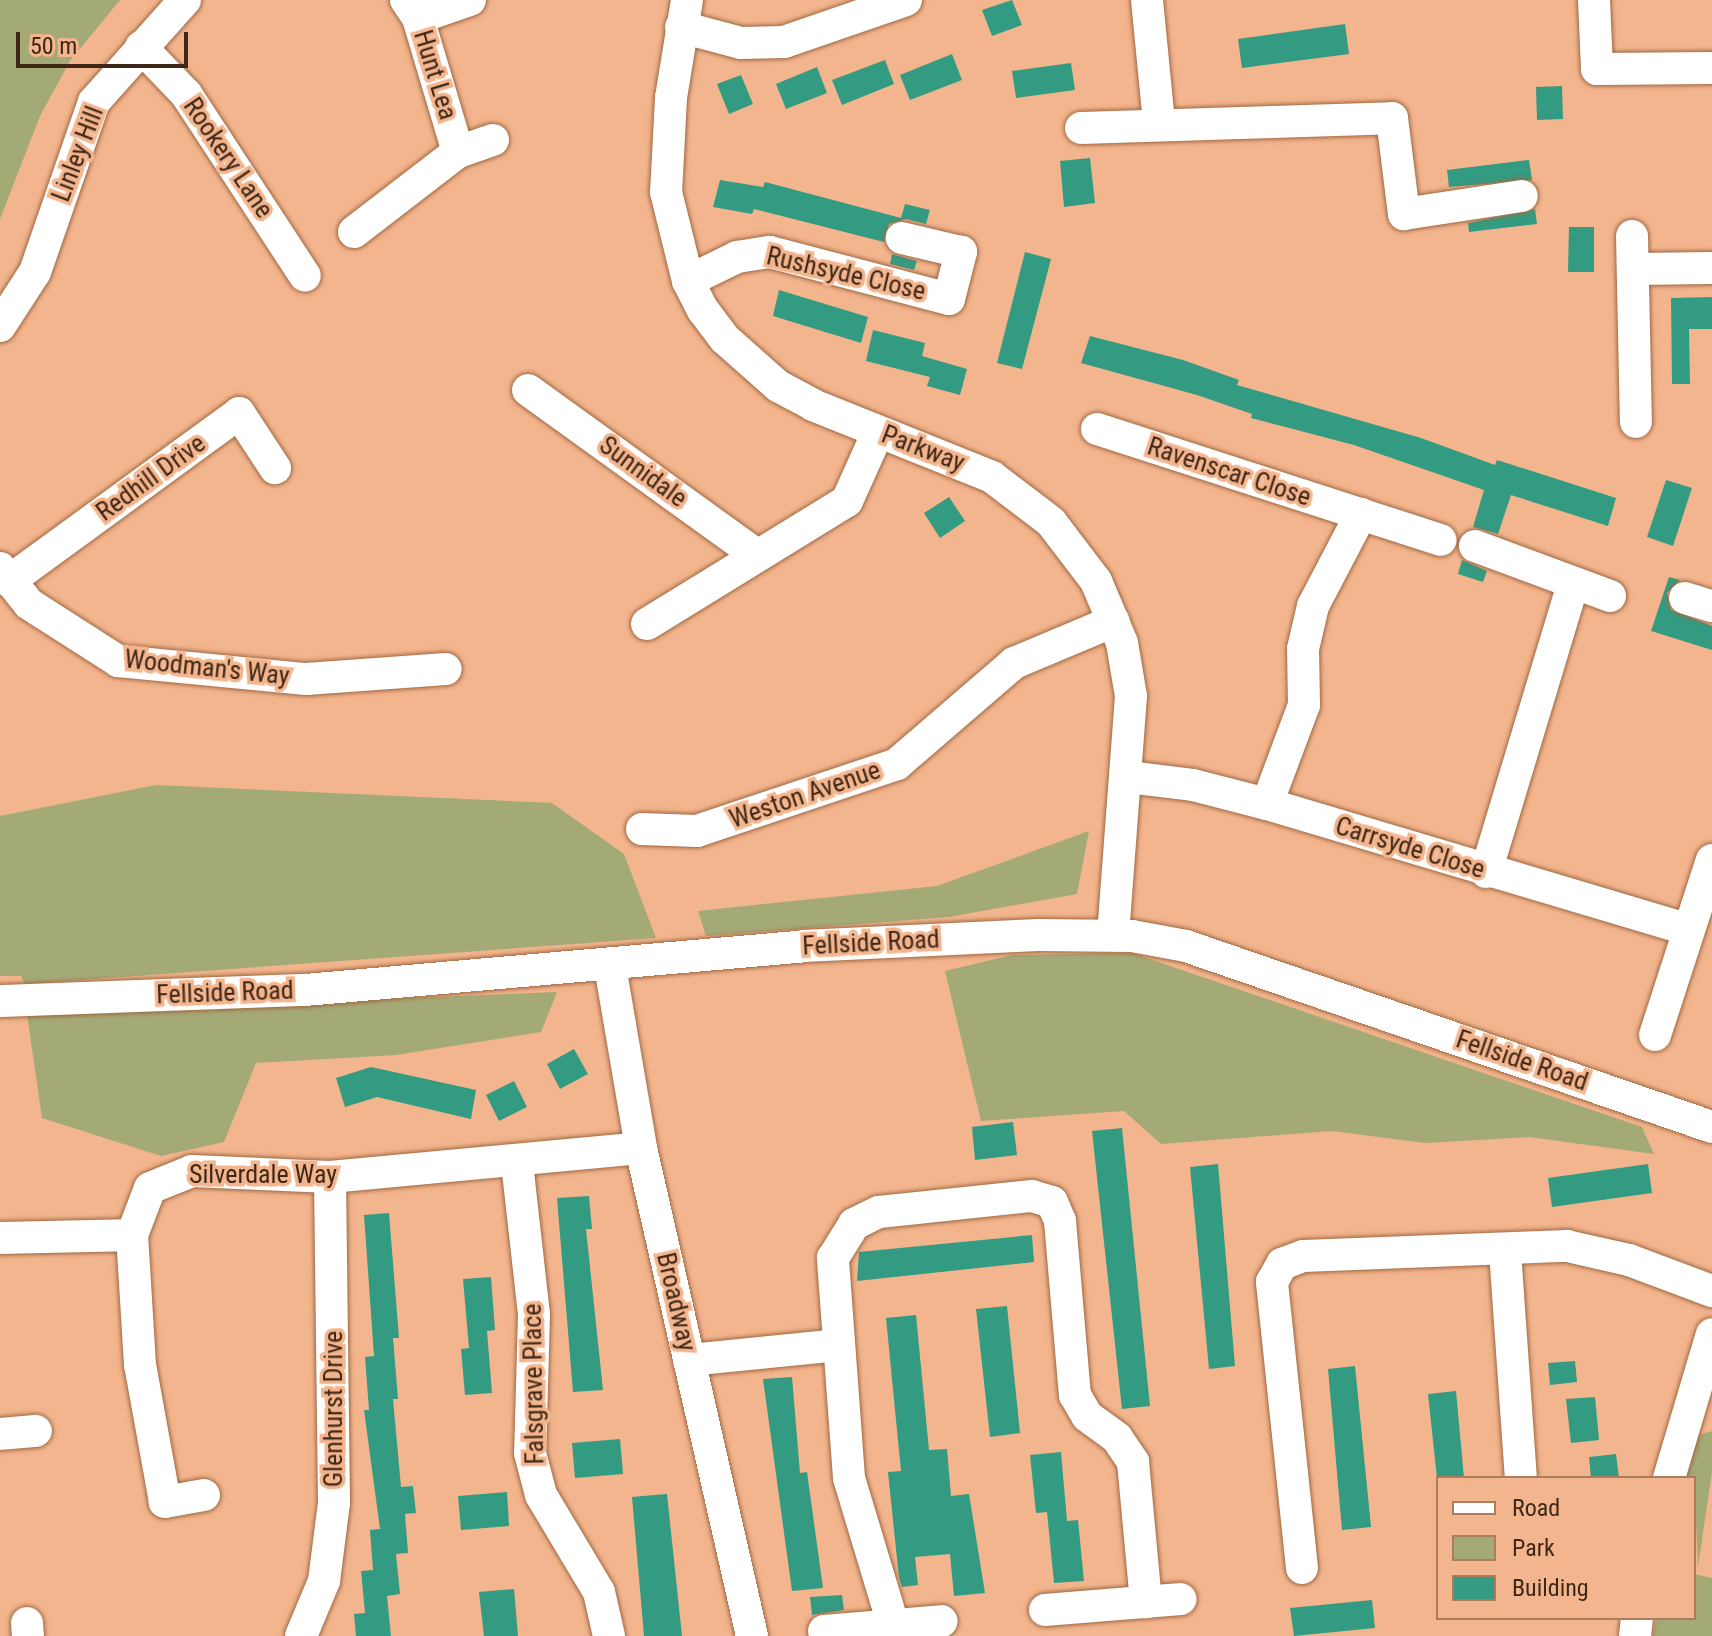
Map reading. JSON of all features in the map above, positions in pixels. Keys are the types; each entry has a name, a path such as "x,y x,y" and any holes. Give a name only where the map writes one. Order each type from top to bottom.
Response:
{"street":[{"name":"Linley Hill","path":"0,326 35,272 94,102 185,0"},
{"path":"412,9 470,0"},
{"path":"684,14 741,43 784,42 906,0"},
{"path":"1147,0 1159,123"},
{"path":"1594,0 1597,69 1712,68"},
{"name":"Hunt Lea","path":"412,9 458,152"},
{"name":"Parkway","path":"684,14 665,161 669,221 688,281 725,339 749,363 813,405 992,477 1051,522 1081,557 1114,621 1128,667 1128,777 1113,935"},
{"name":"Rookery Lane","path":"141,47 186,94 305,276"},
{"path":"1081,128 1159,123 1392,118 1404,214 1522,196"},
{"path":"354,232 458,152 493,140"},
{"path":"1632,236 1636,422"},
{"name":"Rushsyde Close","path":"688,281 737,257 770,252 949,299 961,252 902,238"},
{"path":"1633,269 1712,268"},
{"name":"Sunnidale","path":"528,390 757,555"},
{"name":"Redhill Drive","path":"5,574 239,413 275,468"},
{"name":"Ravenscar Close","path":"1097,429 1441,540"},
{"path":"647,624 847,501 878,432"},
{"path":"1267,804 1304,705 1303,649 1313,606 1361,514"},
{"path":"1475,546 1610,596"},
{"name":"Woodman's Way","path":"5,574 29,604 118,661 306,679 446,669"},
{"path":"1486,872 1573,583"},
{"name":"Weston Avenue","path":"642,829 697,831 897,764 1014,663 1114,621"},
{"name":"Carrsyde Close","path":"1128,777 1193,785 1267,804 1486,872 1689,930"},
{"path":"1655,1035 1712,860"},
{"name":"Fellside Road","path":"0,1001 305,990 610,966 803,946 1113,935 1186,946 1712,1127"},
{"name":"Broadway","path":"610,966 641,1148 752,1636"},
{"name":"Silverdale Way","path":"204,1495 165,1502 140,1365 132,1235 150,1188 170,1177 192,1171 330,1177 517,1163 641,1148"},
{"name":"Falsgrave Place","path":"517,1163 534,1314 530,1453 541,1495 599,1592 609,1636"},
{"name":"Glenhurst Drive","path":"301,1636 324,1581 334,1503 330,1177"},
{"path":"893,1624 849,1478 833,1258 854,1224 894,1210 1032,1196 1052,1202 1060,1221 1075,1395 1087,1416 1117,1438 1133,1462 1146,1602"},
{"path":"0,1238 132,1235"},
{"path":"1302,1568 1272,1282 1282,1264 1303,1256 1505,1251 1567,1246 1629,1260 1712,1291"},
{"path":"1505,1251 1521,1476"},
{"path":"1670,1476 1712,1334"},
{"path":"689,1360 838,1345"},
{"path":"0,1434 36,1431"},
{"path":"1045,1610 1181,1599"},
{"path":"824,1631 942,1621"}],"green space":[{"path":"0,0 120,0 70,61 40,116 0,219"},
{"path":"156,785 552,803 624,854 656,938 25,984 21,976 0,976 0,816"},
{"path":"1089,831 1077,894 949,917 706,936 698,911 937,886"},
{"path":"1132,953 1642,1127 1654,1154 1529,1137 1425,1143 1332,1131 1161,1144 1124,1111 981,1121 945,971 1012,955"},
{"path":"557,992 541,1032 396,1055 256,1063 224,1142 161,1156 42,1118 27,1014"},
{"path":"1712,1431 1712,1472 1698,1567 1696,1476 1687,1476 1696,1436"},
{"path":"1696,1574 1712,1578 1712,1636 1653,1636 1656,1620 1696,1620"}],"building":[{"path":"1012,0 1022,25 992,36 982,10"},
{"path":"1345,24 1349,54 1242,68 1238,39"},
{"path":"952,54 962,80 910,100 900,75"},
{"path":"885,60 894,84 842,105 832,80"},
{"path":"1071,63 1075,90 1016,98 1012,71"},
{"path":"817,67 827,93 786,109 776,84"},
{"path":"741,75 753,104 729,114 717,84"},
{"path":"1562,86 1563,119 1537,120 1536,87"},
{"path":"1090,158 1095,203 1064,207 1060,161"},
{"path":"1529,160 1532,180 1449,187 1447,170"},
{"path":"720,180 763,187 765,182 901,218 905,204 930,210 926,224 906,219 889,224 884,242 754,209 752,214 713,207"},
{"path":"1535,209 1537,224 1469,232 1468,223"},
{"path":"1569,227 1594,227 1594,272 1568,272"},
{"path":"1025,252 1051,259 1022,369 997,363"},
{"path":"892,254 917,261 914,270 890,264"},
{"path":"779,290 868,317 861,343 773,316"},
{"path":"1712,297 1712,329 1689,329 1690,384 1672,384 1671,298"},
{"path":"873,330 925,343 922,356 967,369 960,395 927,386 930,377 866,361"},
{"path":"1090,336 1183,360 1239,380 1237,385 1421,438 1495,465 1497,460 1616,498 1608,526 1511,495 1498,534 1473,527 1484,490 1354,445 1251,418 1252,414 1197,395 1081,363"},
{"path":"1666,480 1692,488 1673,546 1647,537"},
{"path":"949,497 965,521 940,538 924,513"},
{"path":"1462,560 1487,571 1483,582 1458,574"},
{"path":"1669,577 1680,580 1667,593 1671,610 1712,626 1712,650 1651,631"},
{"path":"574,1049 588,1074 560,1089 547,1064"},
{"path":"371,1067 476,1090 471,1119 377,1097 345,1107 336,1078"},
{"path":"514,1081 527,1107 499,1121 486,1095"},
{"path":"1013,1122 1017,1155 975,1160 972,1127"},
{"path":"1122,1128 1150,1406 1122,1409 1092,1131"},
{"path":"1218,1164 1235,1366 1209,1369 1190,1167"},
{"path":"1648,1164 1652,1193 1552,1207 1548,1178"},
{"path":"589,1196 592,1229 586,1229 603,1390 573,1392 557,1198"},
{"path":"389,1213 399,1338 393,1338 398,1399 393,1399 401,1487 413,1486 416,1513 405,1514 408,1553 396,1554 400,1594 387,1596 391,1636 356,1636 354,1614 365,1613 361,1571 373,1570 370,1530 380,1529 364,1410 369,1410 365,1357 374,1356 364,1215"},
{"path":"1032,1235 1034,1262 857,1281 859,1252"},
{"path":"491,1277 495,1330 487,1331 492,1393 465,1395 461,1349 469,1348 463,1279"},
{"path":"1007,1306 1020,1433 990,1437 976,1309"},
{"path":"916,1315 929,1450 947,1449 951,1496 969,1494 985,1593 954,1596 950,1554 915,1557 918,1585 902,1587 899,1578 888,1472 901,1471 886,1318"},
{"path":"1575,1361 1577,1382 1550,1385 1548,1363"},
{"path":"1355,1366 1371,1527 1342,1530 1328,1369"},
{"path":"792,1377 800,1473 807,1472 823,1588 792,1591 763,1379"},
{"path":"1456,1391 1464,1476 1437,1476 1428,1394"},
{"path":"1595,1397 1599,1440 1571,1443 1566,1399"},
{"path":"620,1439 623,1474 575,1478 572,1443"},
{"path":"1061,1452 1067,1521 1078,1520 1084,1581 1054,1583 1047,1512 1036,1513 1030,1455"},
{"path":"1616,1454 1619,1476 1591,1476 1589,1457"},
{"path":"507,1492 509,1526 461,1530 458,1496"},
{"path":"667,1494 682,1636 644,1636 632,1497"},
{"path":"514,1589 518,1636 484,1636 479,1592"},
{"path":"842,1595 844,1610 812,1615 810,1597"},
{"path":"1372,1600 1375,1628 1294,1636 1290,1608"}]}
